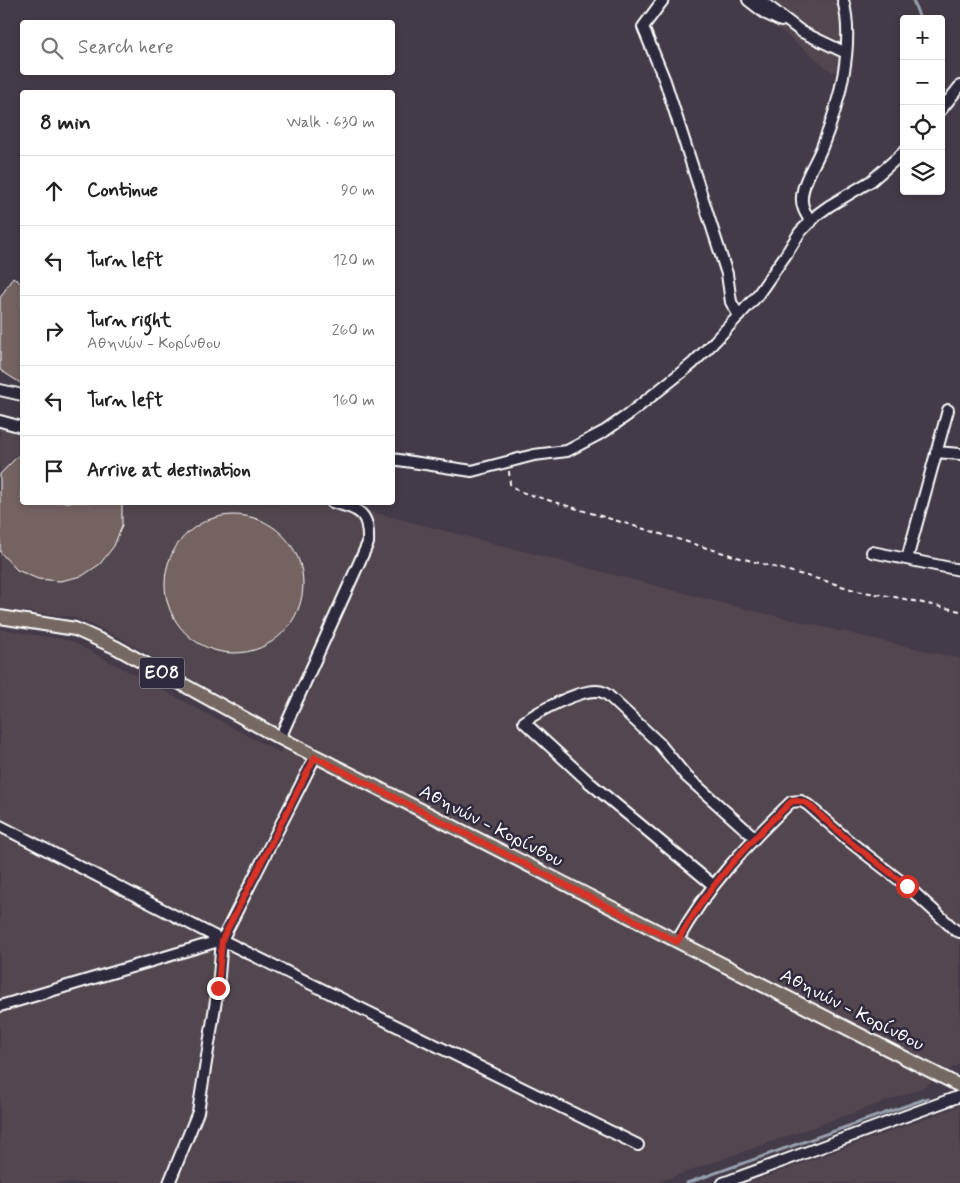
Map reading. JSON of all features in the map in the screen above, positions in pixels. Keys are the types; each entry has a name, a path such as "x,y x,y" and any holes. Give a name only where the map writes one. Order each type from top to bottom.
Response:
{"main road":[{"name":"Αθηνών - Κορίνθου","path":"0,617 75,629 115,647 315,757 960,1086"}],"street":[{"path":"662,0 643,27 666,81 727,274 730,302 739,316"},
{"path":"748,0 766,14 846,52"},
{"path":"760,0 802,32"},
{"path":"811,222 804,211 801,198 805,184 830,127 836,106 846,52 847,24 843,0"},
{"path":"945,105 960,86"},
{"path":"395,459 472,471 534,455 567,452 605,431 630,414 692,364 757,296 800,232 829,206 853,193 881,174 900,156"},
{"path":"0,390 20,395"},
{"path":"906,558 948,410"},
{"path":"0,421 20,426"},
{"path":"936,452 960,454"},
{"path":"280,738 368,543 367,519 342,505"},
{"path":"872,552 960,570"},
{"path":"713,885 590,783 524,722 560,701 591,692 604,692 659,743 686,776 754,837"},
{"path":"169,1183 198,1112 218,988 222,940 315,757"},
{"path":"677,942 713,885 754,837 791,802 797,800 805,802 849,841 892,874 955,930 960,932"},
{"path":"0,826 222,940 638,1145"},
{"path":"0,1006 222,940"},
{"path":"723,1183 960,1096"},
{"path":"742,1183 756,1171"}],"path":[{"path":"511,462 508,474 510,484 518,491 857,591 960,611"}],"shaded area":[{"path":"744,0 847,0 853,65 832,72"},
{"path":"0,417 20,422 20,505 346,505 737,607 960,659 960,1063 920,1089 655,1183 0,1183 0,629 71,641 280,753 365,564 285,733 117,636 95,626 74,617 0,608"},
{"path":"960,1106 960,1183 748,1183 758,1180"}],"building":[{"path":"13,277 20,282 20,383 0,370 0,298"},
{"path":"20,454 20,505 122,505 122,525 114,546 100,564 82,576 60,581 38,579 17,570 0,552 0,474"},
{"path":"234,515 260,520 283,535 298,558 303,584 298,610 283,633 260,648 234,653 208,648 185,633 170,610 165,584 170,558 185,535 208,520"}],"waterway":[{"path":"913,0 919,15"},
{"path":"687,1183 928,1098"}],"route":[{"path":"218,988 222,940 315,757 677,942 686,924 713,885 754,837 791,802 797,800 808,804 849,841 907,886"}]}
